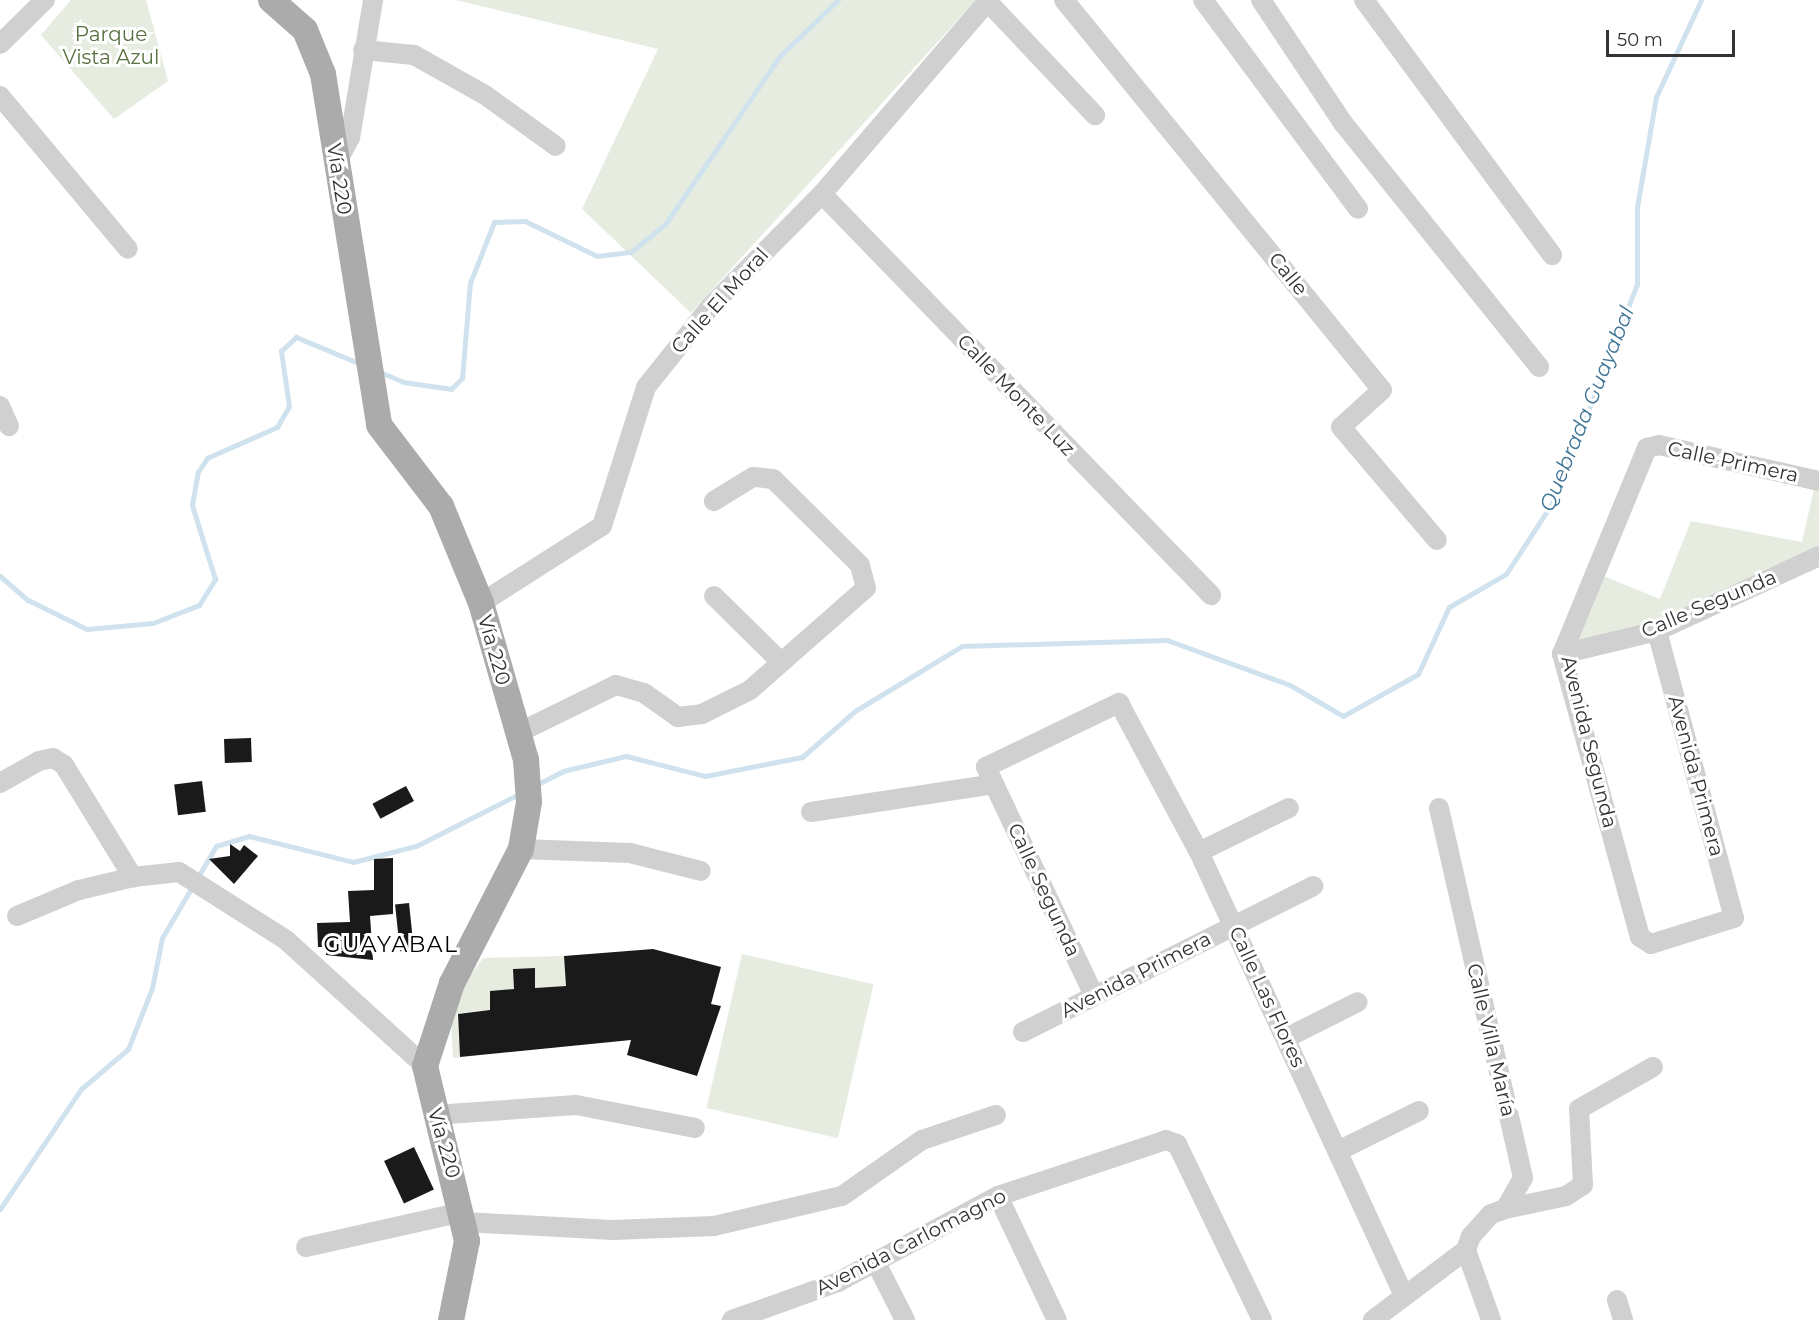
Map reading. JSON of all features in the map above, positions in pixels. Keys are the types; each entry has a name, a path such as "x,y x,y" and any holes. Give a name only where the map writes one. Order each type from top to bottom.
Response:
{"main road":[{"name":"Vía 220","path":"271,0 305,30 316,49 337,162 363,342 379,424 441,506 481,603 526,760 529,802 521,849 452,983 425,1066 434,1115 464,1217 467,1241 451,1320"}],"street":[{"path":"0,44 45,0"},
{"path":"337,162 350,138 373,0"},
{"name":"Calle","path":"1064,0 1382,390 1341,427 1437,540"},
{"path":"1203,0 1358,209"},
{"path":"1261,0 1343,123 1539,368"},
{"path":"1364,0 1552,255"},
{"path":"989,1 1095,115"},
{"name":"Calle El Moral","path":"481,603 602,526 646,387 710,307 822,194 989,1"},
{"path":"363,50 414,55 485,95 556,146"},
{"path":"0,96 128,249"},
{"name":"Calle Monte Luz","path":"822,194 1211,595"},
{"path":"0,406 9,426"},
{"name":"Calle Primera","path":"1647,447 1819,481"},
{"name":"Avenida Segunda","path":"1642,941 1562,654 1647,447"},
{"path":"518,733 616,685 644,693 678,717 702,714 750,690 817,626 860,597 866,575 773,479 753,477 714,501"},
{"name":"Calle Segunda","path":"1562,654 1657,631 1819,556"},
{"path":"714,596 780,661"},
{"name":"Avenida Primera","path":"1642,941 1651,944 1731,921 1733,912 1657,631"},
{"name":"Calle Las Flores","path":"994,784 986,767 1119,703 1199,852 1340,1150 1404,1296"},
{"path":"0,783 39,761 53,758 64,765 133,877"},
{"path":"811,812 994,784"},
{"name":"Calle Segunda","path":"994,784 1094,996"},
{"path":"1199,852 1289,808"},
{"name":"Calle Villa María","path":"1439,808 1523,1178 1505,1209 1477,1228 1466,1250"},
{"path":"521,849 630,853 701,871"},
{"path":"17,916 79,890 133,877 179,872 286,940 425,1066"},
{"name":"Avenida Primera","path":"1023,1032 1313,886"},
{"path":"1286,1038 1358,1002"},
{"path":"1505,1209 1566,1196 1582,1185 1586,1171 1576,1121 1582,1104 1653,1067"},
{"path":"434,1115 576,1105 695,1128"},
{"path":"1340,1150 1419,1111"},
{"path":"306,1246 464,1217 613,1230 714,1226 842,1196 922,1140 996,1115"},
{"name":"Avenida Carlomagno","path":"732,1320 876,1263 998,1196 1153,1141 1177,1144 1262,1320"},
{"path":"998,1196 1057,1320"},
{"path":"1373,1320 1466,1250 1491,1320"},
{"path":"876,1263 905,1320"},
{"path":"1617,1300 1623,1320"}],"green space":[{"name":"Parque Vista Azul","path":"71,0 146,0 168,81 114,119 41,35"},
{"path":"456,0 976,0 691,313 582,209 658,49"},
{"path":"1814,489 1819,490 1819,548 1665,620 1575,643 1601,575 1660,599 1691,521 1802,542"},
{"path":"742,954 874,984 838,1138 706,1108"},
{"path":"564,956 566,986 535,988 534,968 514,969 514,989 490,991 490,1010 457,1014 460,1057 453,1058 450,1004 483,958"}],"building":[{"path":"251,738 252,762 225,763 224,739"},
{"path":"202,781 206,812 178,815 174,784"},
{"path":"406,786 414,801 380,819 372,804"},
{"path":"230,844 240,851 244,845 258,856 234,884 209,859 230,856"},
{"path":"393,858 393,914 370,916 373,960 326,955 326,947 318,947 317,923 350,922 348,891 374,890 374,859"},
{"path":"409,903 414,950 400,951 395,904"},
{"path":"653,949 721,967 711,1004 721,1006 697,1076 627,1055 631,1040 460,1057 458,1014 490,1010 490,991 514,989 513,969 535,968 535,988 566,986 564,956"},
{"path":"414,1147 434,1190 404,1204 384,1161"}],"waterway":[{"path":"380,372 403,382 451,389 462,378 470,283 494,222 525,221 597,256 631,252 666,223 780,56 838,0"},
{"name":"Quebrada Guayabal","path":"534,786 563,771 626,756 705,776 802,757 855,711 962,646 1167,640 1290,685 1343,716 1418,674 1449,607 1506,574 1554,500 1637,284 1637,207 1656,97 1701,0"},
{"path":"0,576 28,600 87,629 153,623 199,605 215,579 192,505 198,472 207,458 277,427 289,406 281,351 296,337 363,365"},
{"name":"Quebrada Guayabal","path":"0,1209 81,1089 128,1049 152,988 162,938 216,846 249,836 353,862 416,846 521,793"}],"district":[{"name":"GUAYABAL","path":"391,945"}]}
